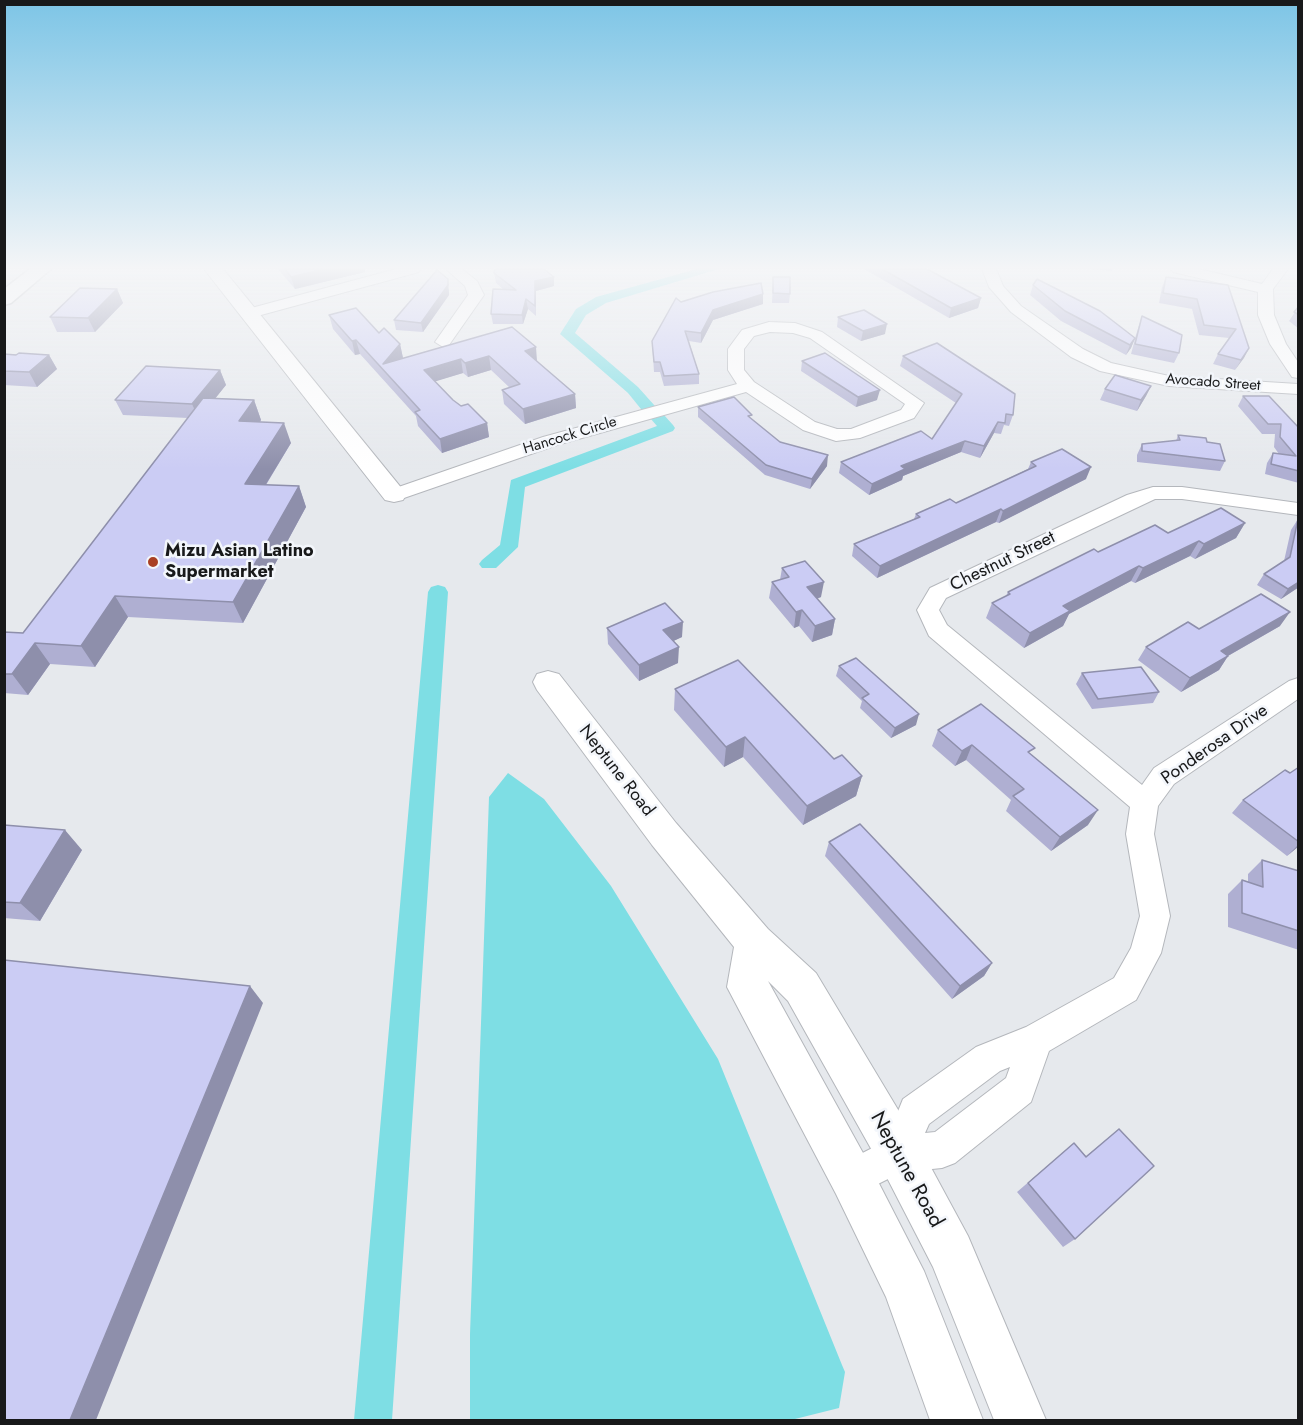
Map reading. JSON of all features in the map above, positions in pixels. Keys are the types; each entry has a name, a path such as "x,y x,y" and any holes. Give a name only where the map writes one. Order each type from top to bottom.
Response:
{"main road":[{"path":"268,336 394,495"},
{"name":"Neptune Road","path":"548,682 664,834 753,942 802,987 899,1154 951,1253 1020,1420"},
{"path":"753,942 747,987 852,1178 907,1288 956,1420"}],"street":[{"path":"443,342 448,336"},
{"path":"746,336 736,349 736,370 748,386 809,426 836,435 853,434 908,414 915,403 817,336"},
{"name":"Avocado Street","path":"1054,336 1077,352 1106,367 1169,381 1299,389"},
{"path":"1274,336 1299,373"},
{"name":"Hancock Circle","path":"394,495 562,438 748,386"},
{"name":"Chestnut Street","path":"1144,803 937,630 928,610 938,593 1134,499 1153,493 1182,493 1299,508"},
{"name":"Ponderosa Drive","path":"899,1154 916,1112 988,1059 1036,1040 1125,989 1145,953 1155,916 1140,834 1144,803 1164,776 1299,687"},
{"path":"852,1178 899,1154 942,1150 1020,1090 1036,1040"}],"water":[{"path":"508,773 544,799 611,886 718,1059 845,1372 839,1408 791,1420 470,1420 470,1334 489,797"}],"building":[{"path":"347,336 392,336 400,344 383,364 482,336 522,336 536,347 525,351 575,394 523,409 502,390 520,384 489,356 465,363 461,359 424,370 453,400 461,406 468,404 487,423 440,439 415,412 420,410 356,340 352,341"},
{"path":"655,336 686,336 699,374 664,376 660,362 654,362 652,341"},
{"path":"1112,336 1132,336 1135,338 1130,345"},
{"path":"1137,336 1182,336 1179,353 1135,344"},
{"path":"1231,336 1245,336 1249,348 1241,360 1218,354"},
{"path":"937,343 1015,394 1013,415 1006,414 1005,423 998,422 984,446 965,441 901,466 905,469 872,484 841,462 921,431 932,439 962,394 903,356"},
{"path":"825,353 880,390 858,397 802,361"},
{"path":"4,354 49,355 29,372 4,371"},
{"path":"146,366 220,370 192,404 115,400"},
{"path":"1115,375 1151,386 1141,400 1105,389"},
{"path":"1243,396 1269,396 1299,428 1299,471 1271,464 1273,453 1296,456 1280,437 1281,424 1268,424"},
{"path":"734,397 752,415 748,416 780,442 828,455 812,479 766,465 698,407"},
{"path":"203,398 254,400 239,421 284,423 245,484 299,486 233,602 115,596 81,646 35,643 12,674 4,674 4,632 23,633"},
{"path":"1178,435 1206,438 1207,442 1220,444 1225,461 1142,451 1142,444 1180,440"},
{"path":"1062,449 1091,467 1003,511 1001,509 880,566 854,544 920,517 916,514 950,499 956,503 1036,466 1031,462"},
{"path":"1221,508 1245,523 1204,544 1199,541 1143,568 1139,566 1063,606 1070,611 1030,633 992,603 1010,594 1008,592 1094,549 1098,552 1155,525 1168,533"},
{"path":"1298,519 1299,582 1288,589 1264,574 1290,557"},
{"path":"805,561 824,582 807,587 835,619 815,626 802,610 796,612 772,582 789,577 782,568"},
{"path":"1261,594 1290,612 1221,651 1228,656 1190,678 1146,647 1188,622 1199,629"},
{"path":"665,603 683,622 663,630 679,647 639,665 607,628"},
{"path":"856,658 919,714 895,728 862,698 869,694 839,666"},
{"path":"738,660 834,759 842,755 862,776 807,806 745,737 726,747 675,689"},
{"path":"1141,667 1159,692 1098,699 1082,673"},
{"path":"981,704 1035,748 1028,752 1098,810 1060,837 1013,796 1024,789 972,745 962,751 938,730"},
{"path":"1299,767 1299,842 1243,800 1285,770 1290,773"},
{"path":"860,824 992,963 960,986 829,842"},
{"path":"4,825 65,830 20,903 4,902"},
{"path":"1262,860 1299,871 1299,931 1242,913 1242,880 1263,887"},
{"path":"4,960 250,986 70,1420 4,1420"},
{"path":"1119,1129 1154,1166 1075,1239 1028,1183 1074,1143 1086,1157"}],"waterway":[{"path":"569,336 633,390 647,406"},
{"path":"489,564 509,547 517,484 667,428 658,418"},
{"path":"373,1420 438,592"}],"place":[{"name":"Mizu Asian Latino Supermarket","path":"153,562"}]}
